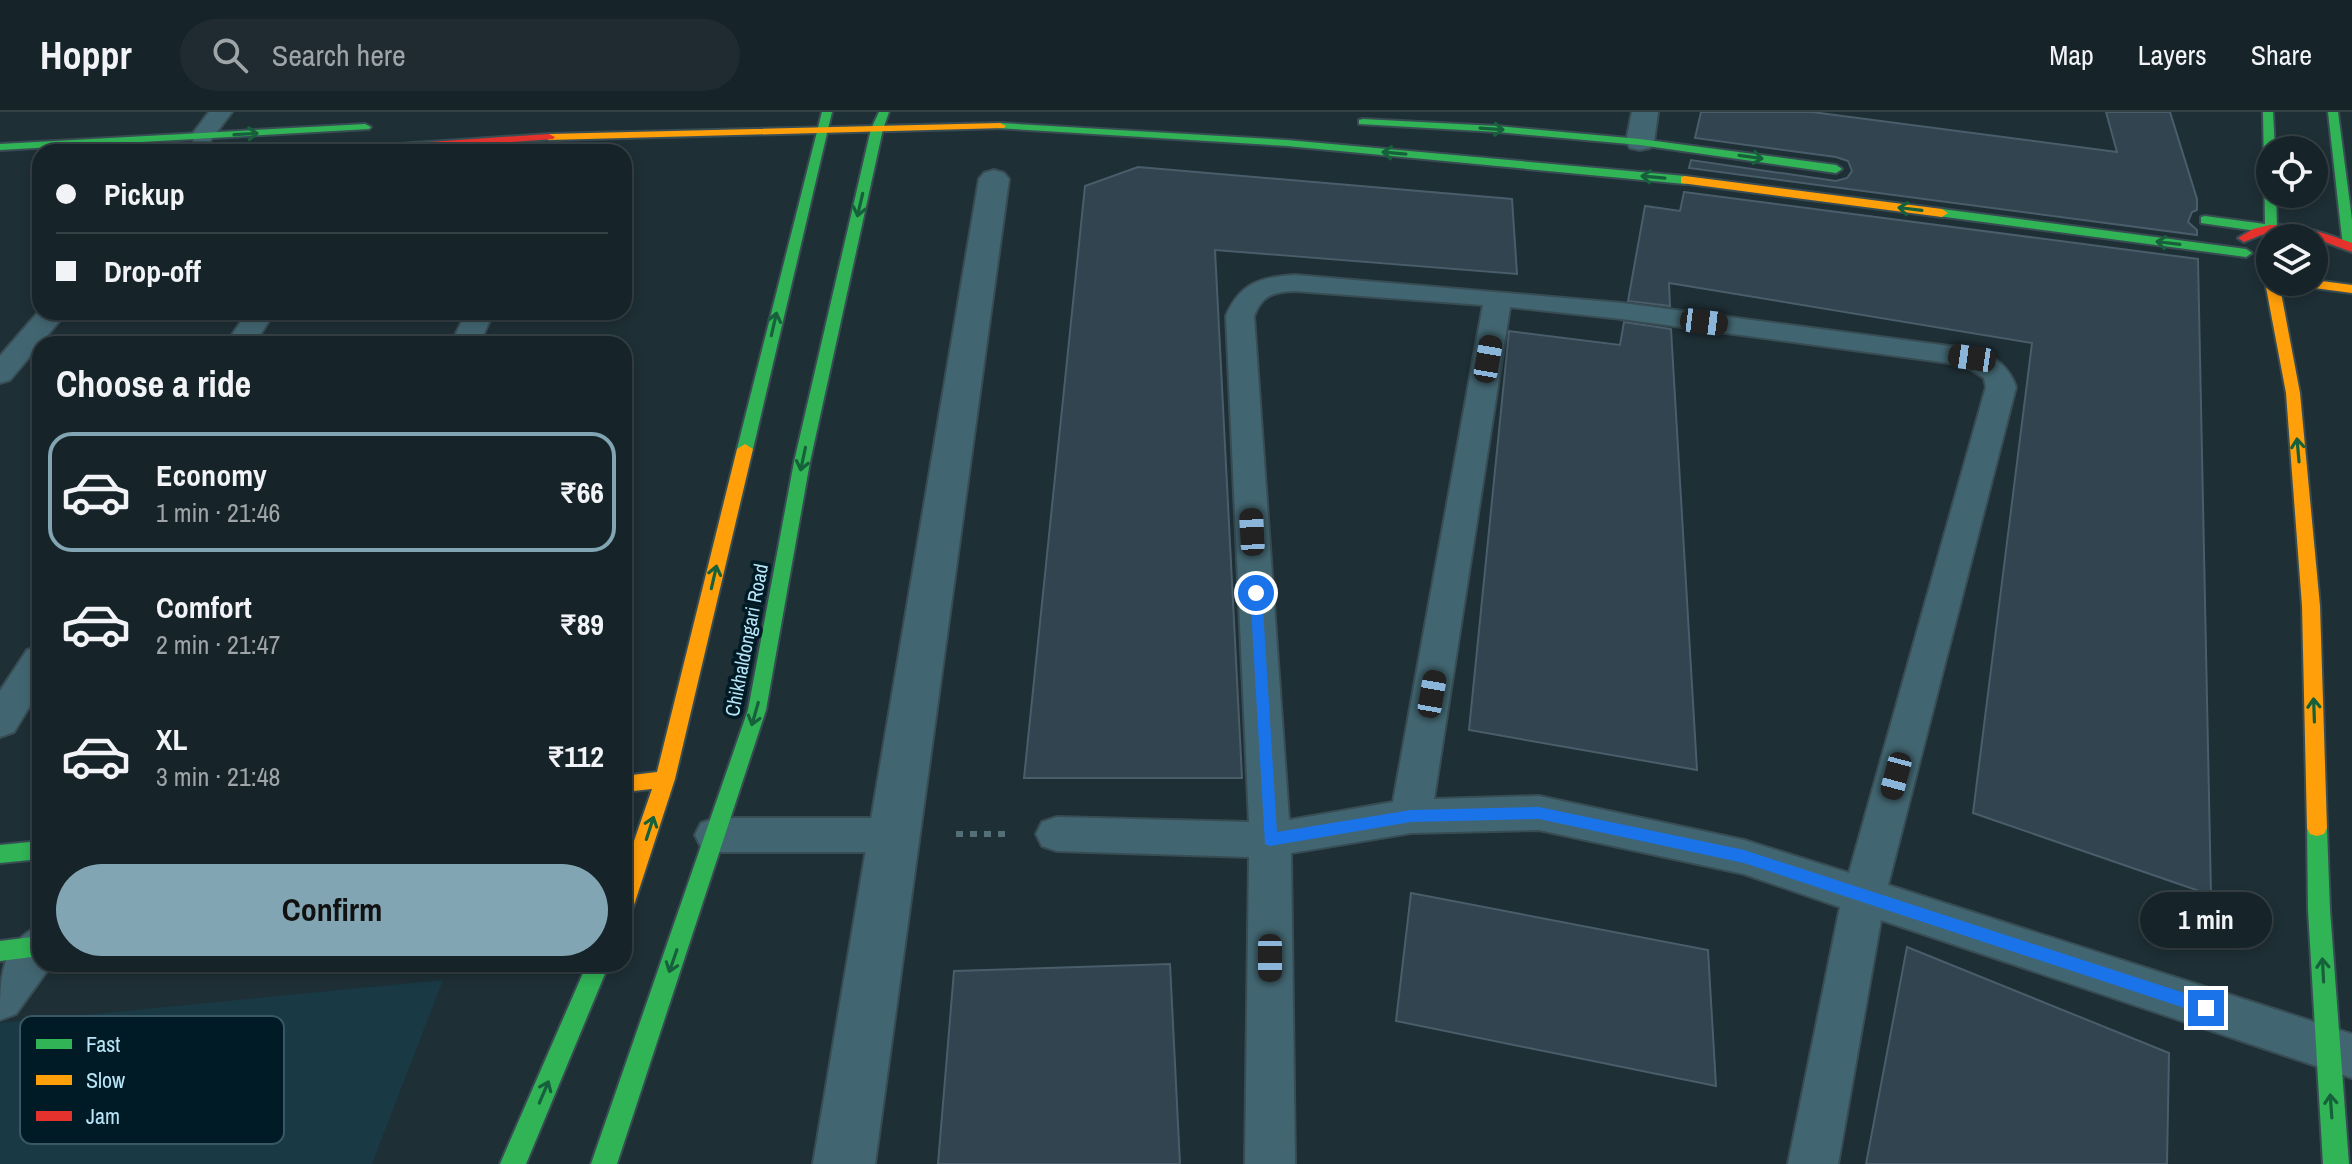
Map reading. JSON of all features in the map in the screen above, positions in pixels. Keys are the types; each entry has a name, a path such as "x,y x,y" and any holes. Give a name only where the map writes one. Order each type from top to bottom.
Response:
{"street":[{"path":"632,870 665,779 827,112"},
{"path":"1640,142 1645,112"},
{"path":"2268,112 2269,136"},
{"path":"2328,239 2351,247 2333,112"},
{"path":"456,144 575,135 821,131 881,120 1287,143 1617,173 2246,253 2256,260"},
{"name":"Chikhaldongari Road","path":"604,1164 757,710 802,462 881,120"},
{"path":"1338,121 1497,129 1640,142 1861,172"},
{"path":"55,144 376,126"},
{"path":"0,147 32,145"},
{"path":"844,1164 994,179"},
{"path":"2192,218 2256,227"},
{"path":"2246,253 2243,239 2256,232"},
{"path":"2328,286 2352,289"},
{"path":"2275,296 2293,393 2311,606 2319,910 2340,1052 2336,1164"},
{"path":"632,783 665,779"},
{"path":"0,854 32,851"},
{"path":"0,951 32,947"},
{"path":"513,1164 595,972"}],"lane":[{"path":"202,136 221,112"},
{"path":"1270,1164 1270,840 1240,316 1246,298 1265,286 1295,283 1498,298 1637,313 1972,358 1997,374 2001,387 1864,895 1813,1164"},
{"path":"1411,816 1498,298"},
{"path":"32,336 46,320"},
{"path":"0,374 32,337"},
{"path":"0,722 32,672"},
{"path":"1057,834 1270,840 1411,816 1539,813 1744,857 2340,1052"},
{"path":"716,835 895,835"},
{"path":"0,999 32,957"}],"path":[{"path":"895,835 1057,834"}],"shaded area":[{"path":"443,980 372,1164 0,1164 0,1023 20,1021 20,1144 284,1144 284,1016 72,1016"}],"building":[{"path":"1701,112 1812,112 2117,152 2106,112 2170,112 2197,199 2197,210 2192,212 2188,222 2197,230 2197,235 1689,168 1691,160 1836,181 1847,178 1852,171 1848,161 1836,157 1695,138"},
{"path":"1138,167 1512,199 1517,274 1215,250 1242,778 1024,778 1085,186"},
{"path":"1684,192 2198,259 2211,895 1973,813 2032,343 1669,283 1670,306 1628,301 1645,206 1680,211"},
{"path":"1624,322 1671,329 1697,770 1469,730 1509,331 1620,345"},
{"path":"1411,893 1708,950 1716,1086 1396,1021"},
{"path":"1907,947 2169,1053 2167,1164 1866,1164"},
{"path":"1170,964 1180,1164 938,1164 954,971"}],"traffic: fast":[{"path":"745,449 827,112"},
{"path":"604,1164 757,710 802,462 877,129 884,112"},
{"path":"2268,112 2269,136"},
{"path":"2333,112 2349,247 2352,247"},
{"path":"1363,122 1497,129 1640,142 1836,169"},
{"path":"1000,126 1287,143 1685,180"},
{"path":"55,144 365,127"},
{"path":"0,147 32,145"},
{"path":"2205,220 2271,229 2270,208"},
{"path":"1942,213 2246,253"},
{"path":"2317,828 2319,910 2336,1164"},
{"path":"0,854 32,851"},
{"path":"0,951 32,947"},
{"path":"513,1164 595,972"}],"traffic: slow":[{"path":"549,137 1000,126"},
{"path":"1685,180 1942,213"},
{"path":"2328,286 2352,289"},
{"path":"2275,296 2293,393 2311,606 2317,828"},
{"path":"632,878 665,779 745,449"},
{"path":"632,783 665,779"}],"traffic: jam":[{"path":"445,144 549,137"},
{"path":"2244,238 2270,229 2298,230 2352,248"}],"route":[{"path":"1256,593 1270,840 1411,816 1539,813 1744,857 2206,1008"}]}
